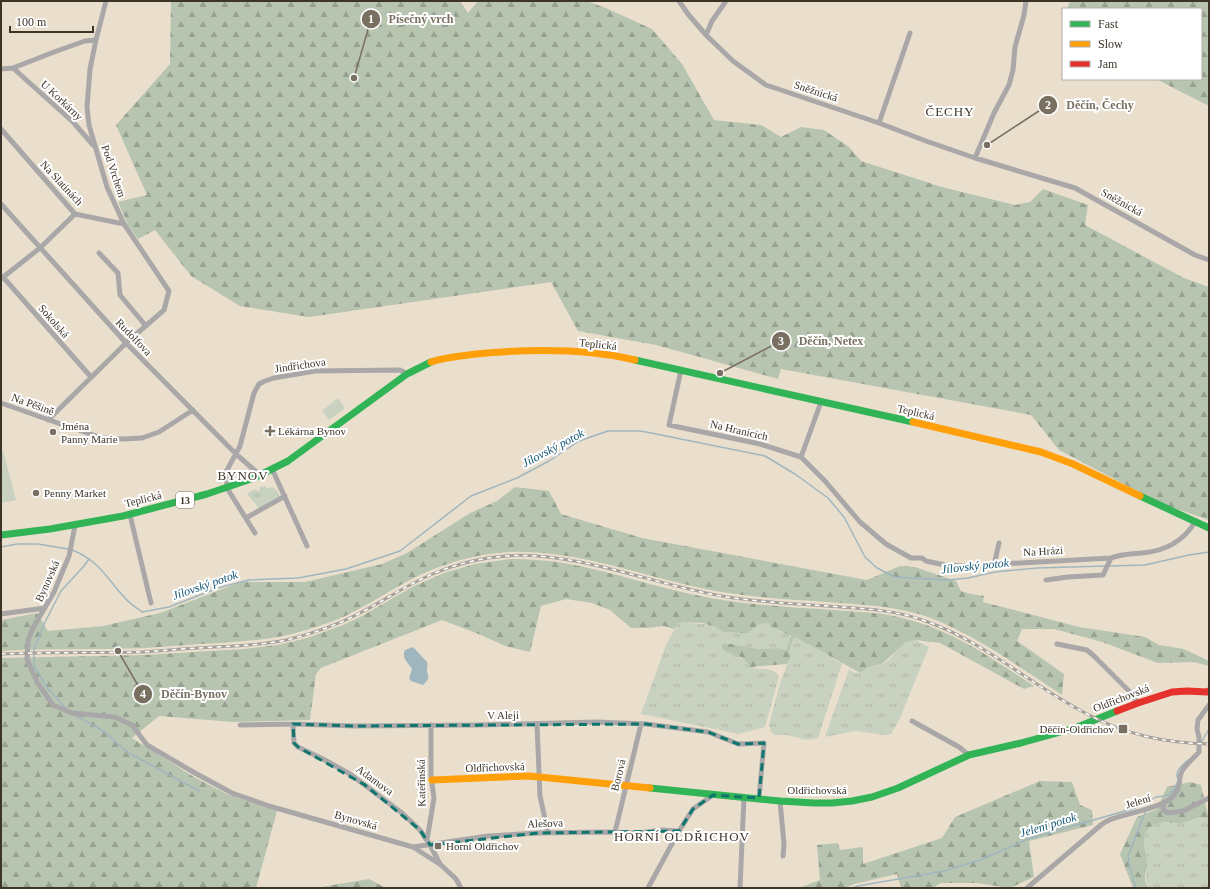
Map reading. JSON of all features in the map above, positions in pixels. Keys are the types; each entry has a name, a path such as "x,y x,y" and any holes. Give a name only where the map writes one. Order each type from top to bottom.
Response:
{"main road":[{"name":"Teplická","path":"1,535 75,526 130,515 227,488 261,476 288,462 407,374 423,365 438,360 478,354 519,351 563,351 605,354 627,358 1045,452 1209,528"},
{"name":"Oldřichovská","path":"432,780 529,776 780,801 826,803 864,799 898,788 968,755 1021,743 1075,728 1138,703 1172,692 1209,691"}],"street":[{"name":"Pod Vrchem","path":"48,420 126,343 164,310 169,291 124,224 107,187 89,125 88,107 90,69 106,1"},
{"name":"Sněžnická","path":"679,1 706,35 733,61 766,85 879,123 975,158 1075,188 1195,255 1209,260"},
{"path":"706,35 712,21 726,1"},
{"path":"975,158 994,113 1009,85 1015,47 1024,15 1026,1"},
{"path":"879,123 910,33"},
{"path":"1,69 13,68 86,41 96,40"},
{"name":"U Korkárny","path":"13,68 73,122 95,148"},
{"name":"Na Slatinách","path":"1,129 75,214 124,224"},
{"name":"Rudolfova","path":"1,204 126,343 236,454 261,476"},
{"path":"2,278 40,248 75,214"},
{"path":"99,253 118,273 120,295 146,326"},
{"name":"Sokolská","path":"2,278 91,377"},
{"name":"Jindřichova","path":"227,488 226,472 240,446 256,388 265,381 285,375 315,371 400,370 407,374"},
{"name":"Na Hranicích","path":"681,370 669,426 760,444 801,457"},
{"path":"801,457 821,402"},
{"name":"Na Pěšině","path":"1,403 102,438 124,439 142,438 159,432 193,410"},
{"name":"Na Hrázi","path":"801,457 825,481 860,522 886,544 911,558 922,558 926,561 944,565 965,566 1020,562 1110,560 1118,555 1162,550 1178,541 1196,522"},
{"path":"273,471 308,546"},
{"path":"227,488 255,533"},
{"path":"246,518 285,496"},
{"path":"130,515 151,603"},
{"name":"Bynovská","path":"75,526 69,556 54,592 33,628 28,640 27,659 37,682 53,705 72,713 115,717 132,726 147,745 232,793 269,806 413,847 441,865 456,879 461,888"},
{"path":"994,565 999,543"},
{"path":"1046,580 1103,575 1110,560"},
{"path":"1,614 45,608"},
{"path":"1057,644 1087,650 1130,692 1138,703"},
{"name":"Jelení","path":"1028,888 1101,825 1114,818 1148,809 1175,795 1180,786 1182,770 1199,752 1199,737 1197,729 1198,720 1209,705"},
{"path":"912,721 958,747 968,755"},
{"name":"V Aleji","path":"240,725 293,724 355,726 597,722 641,724 708,732 738,744 764,743 759,798"},
{"name":"Adamova","path":"293,724 294,743 298,747 323,759 365,784 402,813 420,830 429,842 441,865"},
{"path":"537,724 540,796 548,833"},
{"name":"Borová","path":"615,832 641,724"},
{"name":"Kateřinská","path":"429,842 434,798 432,780 431,725"},
{"path":"650,886 679,831 693,809 714,795"},
{"path":"740,888 744,797"},
{"path":"1164,802 1163,810 1168,813 1182,810 1209,798"},
{"path":"780,801 784,844 783,856"},
{"name":"Alešova","path":"413,847 429,842 488,836 548,833 639,832 662,830 679,831"}],"highlighted area":[{"path":"293,724 355,726 646,724 708,732 738,744 764,743 759,798 713,795 693,809 679,831 538,833 430,845 420,830 365,785 298,747 294,743"}],"green space":[{"path":"171,1 460,1 468,13 478,1 587,1 652,29 682,64 714,120 761,125 781,137 801,127 824,130 849,147 861,161 942,187 1015,205 1030,202 1043,189 1088,205 1085,225 1184,278 1209,287 1209,520 1160,503 1059,450 1031,415 781,369 778,379 656,345 578,331 551,282 309,317 240,306 191,276 155,230 138,239 128,225 118,202 147,195 116,125 170,64"},
{"path":"1070,1 1209,1 1209,106 1158,80 1202,80 1202,8 1067,8"},
{"path":"338,398 345,408 329,420 322,411"},
{"path":"3,450 16,500 1,503 1,451"},
{"path":"260,486 265,486 267,488 273,487 279,496 259,508 247,494 255,489 258,491 260,490"},
{"path":"515,487 549,491 561,514 642,538 867,580 900,566 915,567 956,581 961,591 984,596 983,602 1079,627 1145,637 1159,645 1184,649 1209,661 1209,666 1194,662 1158,663 1102,642 1054,629 1022,629 1017,641 1064,674 1062,695 980,642 946,624 917,614 873,606 735,594 674,582 582,559 551,554 520,552 489,554 469,558 429,571 338,619 280,637 240,642 146,648 1,651 1,620 37,613 48,631 103,626 160,613 241,582 305,582 382,564 407,553 470,513 497,501"},
{"path":"510,559 530,559 582,566 669,589 721,600 870,613 897,617 924,624 957,638 1034,686 1024,689 940,643 915,640 906,642 882,664 870,666 860,673 794,637 789,651 791,657 787,664 751,667 741,657 726,652 722,646 724,644 731,644 759,649 777,648 786,650 791,636 773,628 768,623 758,625 748,633 723,632 715,627 703,623 684,622 677,624 674,629 664,626 631,628 610,610 592,603 566,599 541,606 530,652 505,646 442,620 321,668 316,674 310,720 233,722 159,716 132,738 194,777 227,794 277,811 256,888 1,888 1,658 144,655 243,649 278,645 307,638 343,625 362,616 414,586 444,573 475,564"},
{"path":"684,622 710,625 723,632 741,633 748,632 758,625 768,623 773,628 791,636 786,650 777,648 759,649 731,644 736,655 750,666 774,671 779,676 765,727 739,734 641,714 666,645 677,624"},
{"path":"794,637 842,664 818,738 807,740 787,735 775,735 771,732 769,725 781,682 791,657 789,651"},
{"path":"915,640 929,647 900,718 891,734 885,735 855,731 825,737 849,669 858,673 871,666 883,664 905,643"},
{"path":"1040,781 1072,782 1080,805 1092,810 1093,825 1029,841 1034,877 1010,888 976,883 941,883 933,888 901,888 897,874 854,884 845,888 799,888 820,880 817,845 838,843 840,850 863,847 863,864 942,838 955,817"},
{"path":"1190,782 1201,785 1209,819 1202,817 1182,823 1159,823 1148,829 1144,838 1147,863 1145,880 1147,888 1133,888 1120,854 1137,817 1157,809 1167,787"},
{"path":"1202,817 1209,819 1209,888 1147,888 1147,863 1143,840 1146,830 1152,825 1159,823 1180,823"},
{"path":"369,879 386,888 315,888"}],"water":[{"path":"413,647 427,662 428,678 423,685 411,681 409,678 412,669 404,658 404,653 405,650"}],"waterway":[{"name":"Jílovský potok","path":"72,550 82,554 96,565 118,591 131,604 142,612 169,607 218,588 249,580 298,578 346,569 400,551 471,496 517,478 549,461 579,441 608,431 641,431 765,456 795,474 828,498 844,517 865,557 877,568 895,577 947,580 968,578 995,572 1037,568 1106,566"},
{"name":"Jílovský potok","path":"1,547 17,544 38,544 68,549"},
{"name":"Jílovský potok","path":"1110,566 1145,565 1209,552"},
{"path":"66,708 48,689 34,666 34,649 44,624 61,591 89,559"},
{"path":"75,715 105,732 127,752 199,791"},
{"name":"Jelení potok","path":"1201,743 1209,729"},
{"name":"Jelení potok","path":"1178,779 1178,771 1188,760"},
{"name":"Jelení potok","path":"853,888 944,871 980,860 1028,839 1135,808 1156,797 1169,794 1177,783"},
{"path":"1136,888 1130,869 1128,856 1146,810"}],"railway":[{"path":"1,654 141,652 253,645 275,642 332,626 367,609 421,579 444,569 473,561 503,556 518,555 548,557 595,565 687,589 734,598 874,610 907,615 928,622 970,641 1047,691 1102,721 1132,732 1162,740 1209,744"}],"traffic: fast":[{"path":"635,360 913,422"},
{"path":"1,535 50,529 123,516 207,494 254,478 288,461 407,374 431,362"},
{"path":"1140,496 1209,528"},
{"path":"650,788 780,801 814,803 852,801 872,797 898,788 969,755 1021,743 1075,728 1117,711"}],"traffic: slow":[{"path":"431,362 476,354 516,351 596,353 635,360"},
{"path":"913,422 1041,452 1073,464 1140,496"},
{"path":"432,780 529,776 650,788"}],"traffic: jam":[{"path":"1117,711 1172,692 1209,691"}],"place":[{"name":"Písečný vrch","path":"354,78"},
{"name":"Děčín, Čechy","path":"987,145"},
{"name":"Děčín, Netex","path":"720,373"},
{"name":"Lékárna Bynov","path":"270,431"},
{"name":"Jména Panny Marie","path":"53,432"},
{"name":"Penny Market","path":"36,493"},
{"name":"Děčín-Bynov","path":"118,651"},
{"name":"Děčín-Oldřichov","path":"1123,729"},
{"name":"Horní Oldřichov","path":"438,846"}],"district":[{"name":"ČECHY","path":"950,111"},
{"name":"BYNOV","path":"243,475"},
{"name":"HORNÍ OLDŘICHOV","path":"682,836"}]}
